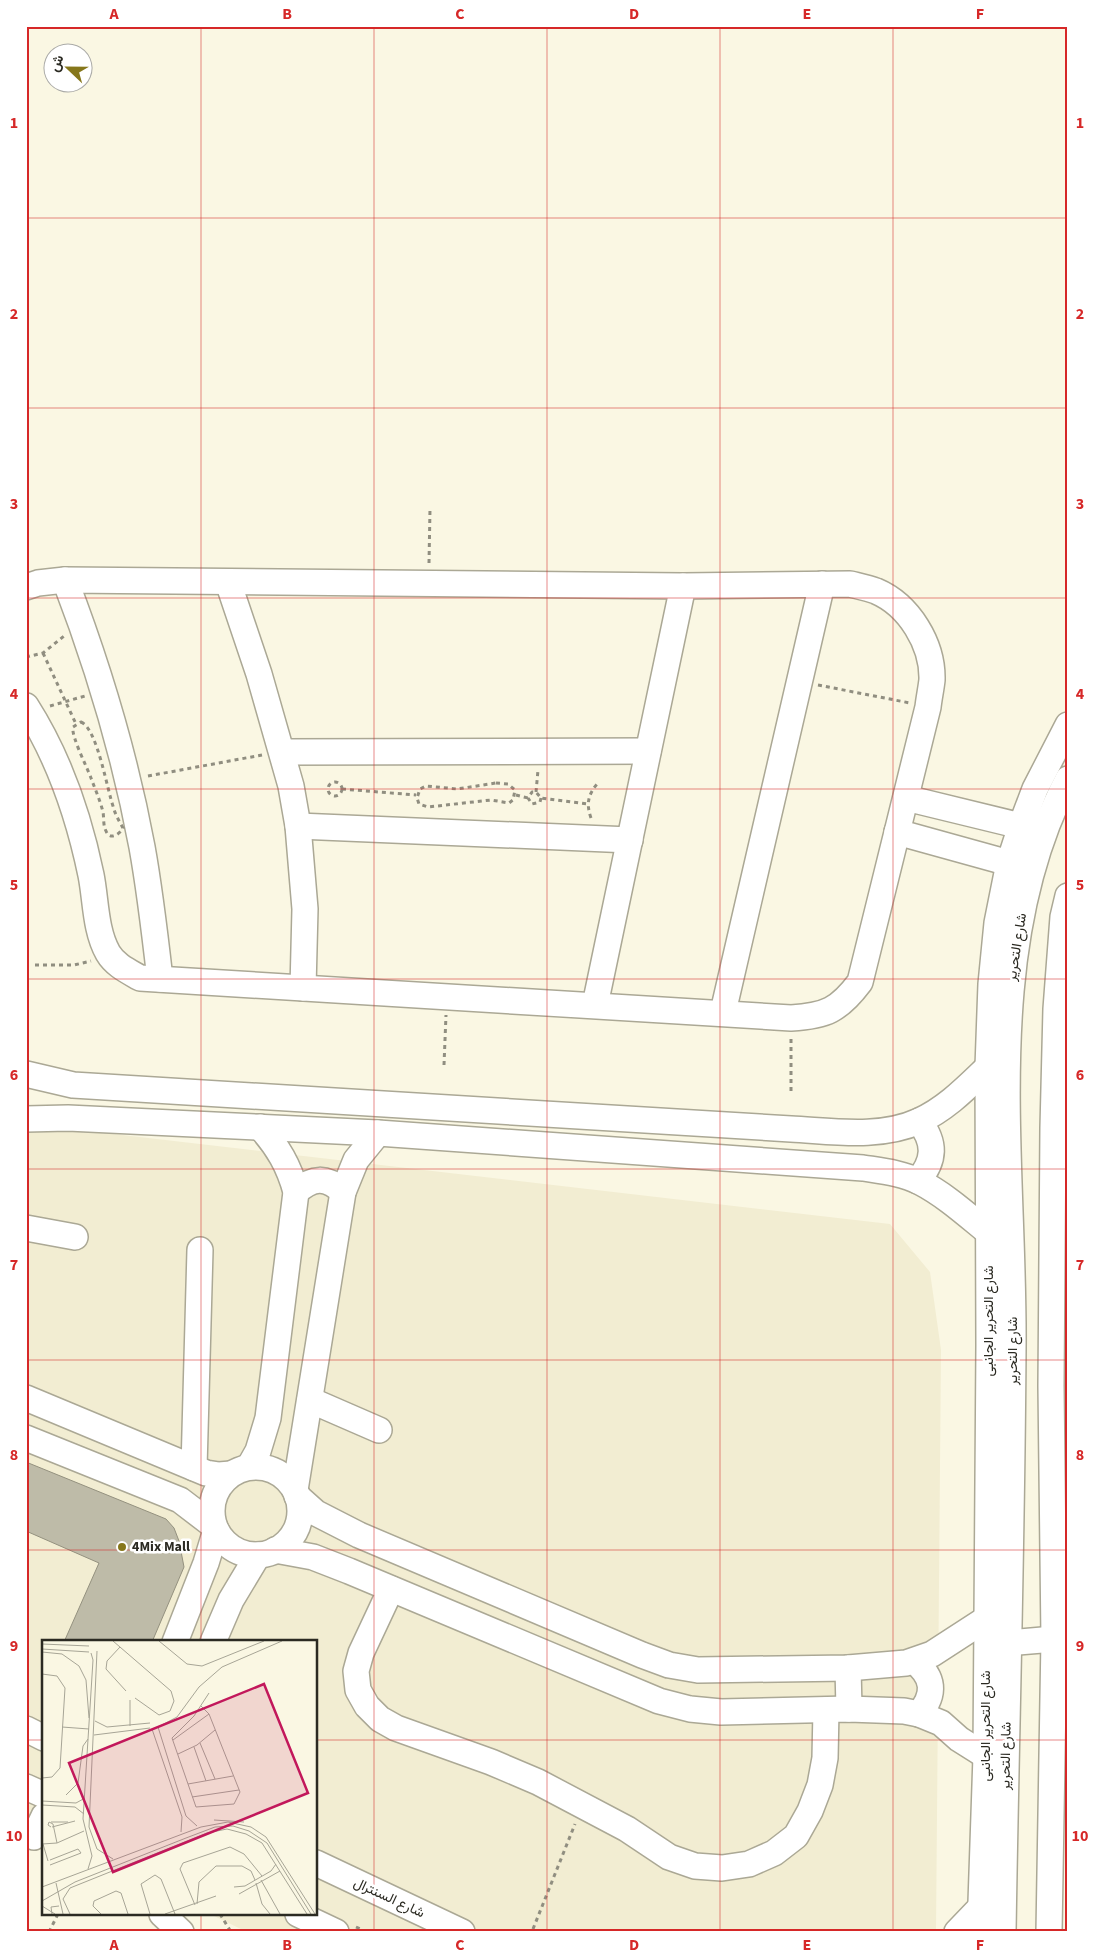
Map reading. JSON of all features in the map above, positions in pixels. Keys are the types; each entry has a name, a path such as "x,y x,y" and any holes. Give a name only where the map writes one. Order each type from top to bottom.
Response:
{"street":[{"path":"64,580 79,618 103,691 128,780 151,903 160,979"},
{"path":"26,587 38,583 64,580 683,586 850,584 876,591 899,606 917,627 928,652 932,680 928,707 860,982 846,1000 826,1012 791,1018 723,1012 140,978 122,968 108,954 101,935 91,875 76,816 54,760 28,709"},
{"path":"228,582 283,752 298,826 305,909 303,988"},
{"path":"723,1012 822,584"},
{"path":"595,1005 683,586"},
{"name":"شارع التحرير الجانبى","path":"980,1920 995,1806 986,1756 986,1619 1001,1344 988,1232 988,1068 1001,984 997,923 1009,863 1020,826 1035,789 1068,725"},
{"path":"283,752 648,751"},
{"name":"شارع التحرير","path":"1003,1932 995,1806 1008,1643 1001,1344 1008,1130 1008,1042 1001,984 1018,932 1029,884 1043,838 1068,779"},
{"path":"906,798 1020,826"},
{"path":"298,826 630,840"},
{"path":"897,832 1009,863"},
{"path":"1055,1915 1054,1639 1059,1386 1052,1128 1062,1009 1063,917 1068,896"},
{"path":"26,1074 73,1084 864,1132 892,1130 919,1121 952,1101 988,1068"},
{"path":"222,1125 224,1094"},
{"path":"26,1119 68,1118 378,1133 863,1168 892,1172 918,1181 952,1202 988,1232"},
{"path":"918,1181 927,1171 931,1158 931,1145 927,1132 919,1121"},
{"path":"697,1156 698,1123"},
{"path":"176,1640 206,1563 215,1528 212,1502 216,1491 222,1481 240,1470 258,1452 268,1418 296,1192 291,1173 283,1156 260,1127"},
{"path":"214,1640 239,1584 266,1553 287,1541 296,1528 300,1507 296,1493 343,1192 356,1160 378,1133"},
{"path":"296,1192 305,1184 315,1180 326,1180 335,1184 343,1192"},
{"path":"26,1228 75,1237"},
{"path":"194,1468 200,1250"},
{"path":"289,1260 330,1266"},
{"path":"26,1398 206,1473 219,1475 260,1467 276,1471 288,1481 296,1493 316,1512 358,1536 669,1664 698,1670 726,1671 848,1668 906,1663 932,1654 986,1619"},
{"path":"310,1400 379,1430"},
{"path":"26,1438 180,1500 215,1528 222,1539 234,1549 248,1554 266,1553 313,1557 659,1701 690,1709 721,1712 837,1709 904,1711 919,1714 941,1723 959,1739 986,1756"},
{"path":"391,1589 361,1653 356,1671 358,1690 367,1706 380,1719 396,1728 491,1762 583,1804 627,1829 669,1857 695,1866 722,1868 749,1864 774,1853 796,1836 810,1812 820,1785 848,1668"},
{"path":"1008,1643 1054,1639"},
{"path":"914,1661 924,1669 930,1680 931,1692 927,1704 919,1714"},
{"path":"26,1729 42,1737"},
{"path":"26,1787 42,1794"},
{"name":"شارع السنترال","path":"318,1865 462,1932"},
{"path":"164,1916 181,1932"},
{"path":"302,1916 336,1932"},
{"path":"957,1932 980,1920"}],"path":[{"path":"428,583 430,508"},
{"path":"26,657 43,653 62,640 79,618"},
{"path":"43,653 76,724"},
{"path":"800,681 928,707"},
{"path":"28,709 66,702 103,691"},
{"path":"81,722 85,724 96,747 113,808 123,828 120,834 115,836 109,835 105,830 103,811 72,732 76,724 81,722"},
{"path":"128,780 283,752"},
{"path":"335,782 339,783 342,789 342,793 335,796 332,796 328,790 332,783 335,782"},
{"path":"496,782 512,786 516,790 516,795 509,803 491,800 428,807 419,804 416,795 420,788 426,786 456,789 496,782"},
{"path":"591,818 588,804 589,796 598,784"},
{"path":"342,789 416,795"},
{"path":"528,798 532,792 536,792 541,798 588,804"},
{"path":"516,795 528,798 532,804 540,802 541,798"},
{"path":"35,965 74,965 92,961 108,954"},
{"path":"444,1065 447,996"},
{"path":"791,1018 791,1091"},
{"path":"533,1929 583,1804"},
{"path":"49,1932 57,1916"},
{"path":"221,1916 231,1932"}],"shaded area":[{"path":"36,1125 890,1224 930,1272 941,1350 936,1932 247,1932 214,1916 318,1916 318,1640 42,1640 42,1835 26,1828 26,1129"}],"building":[{"name":"4Mix Mall","path":"26,1462 166,1519 174,1528 179,1541 184,1567 153,1640 65,1640 99,1563 26,1531"}],"place":[{"name":"4Mix Mall","path":"122,1547"}]}
